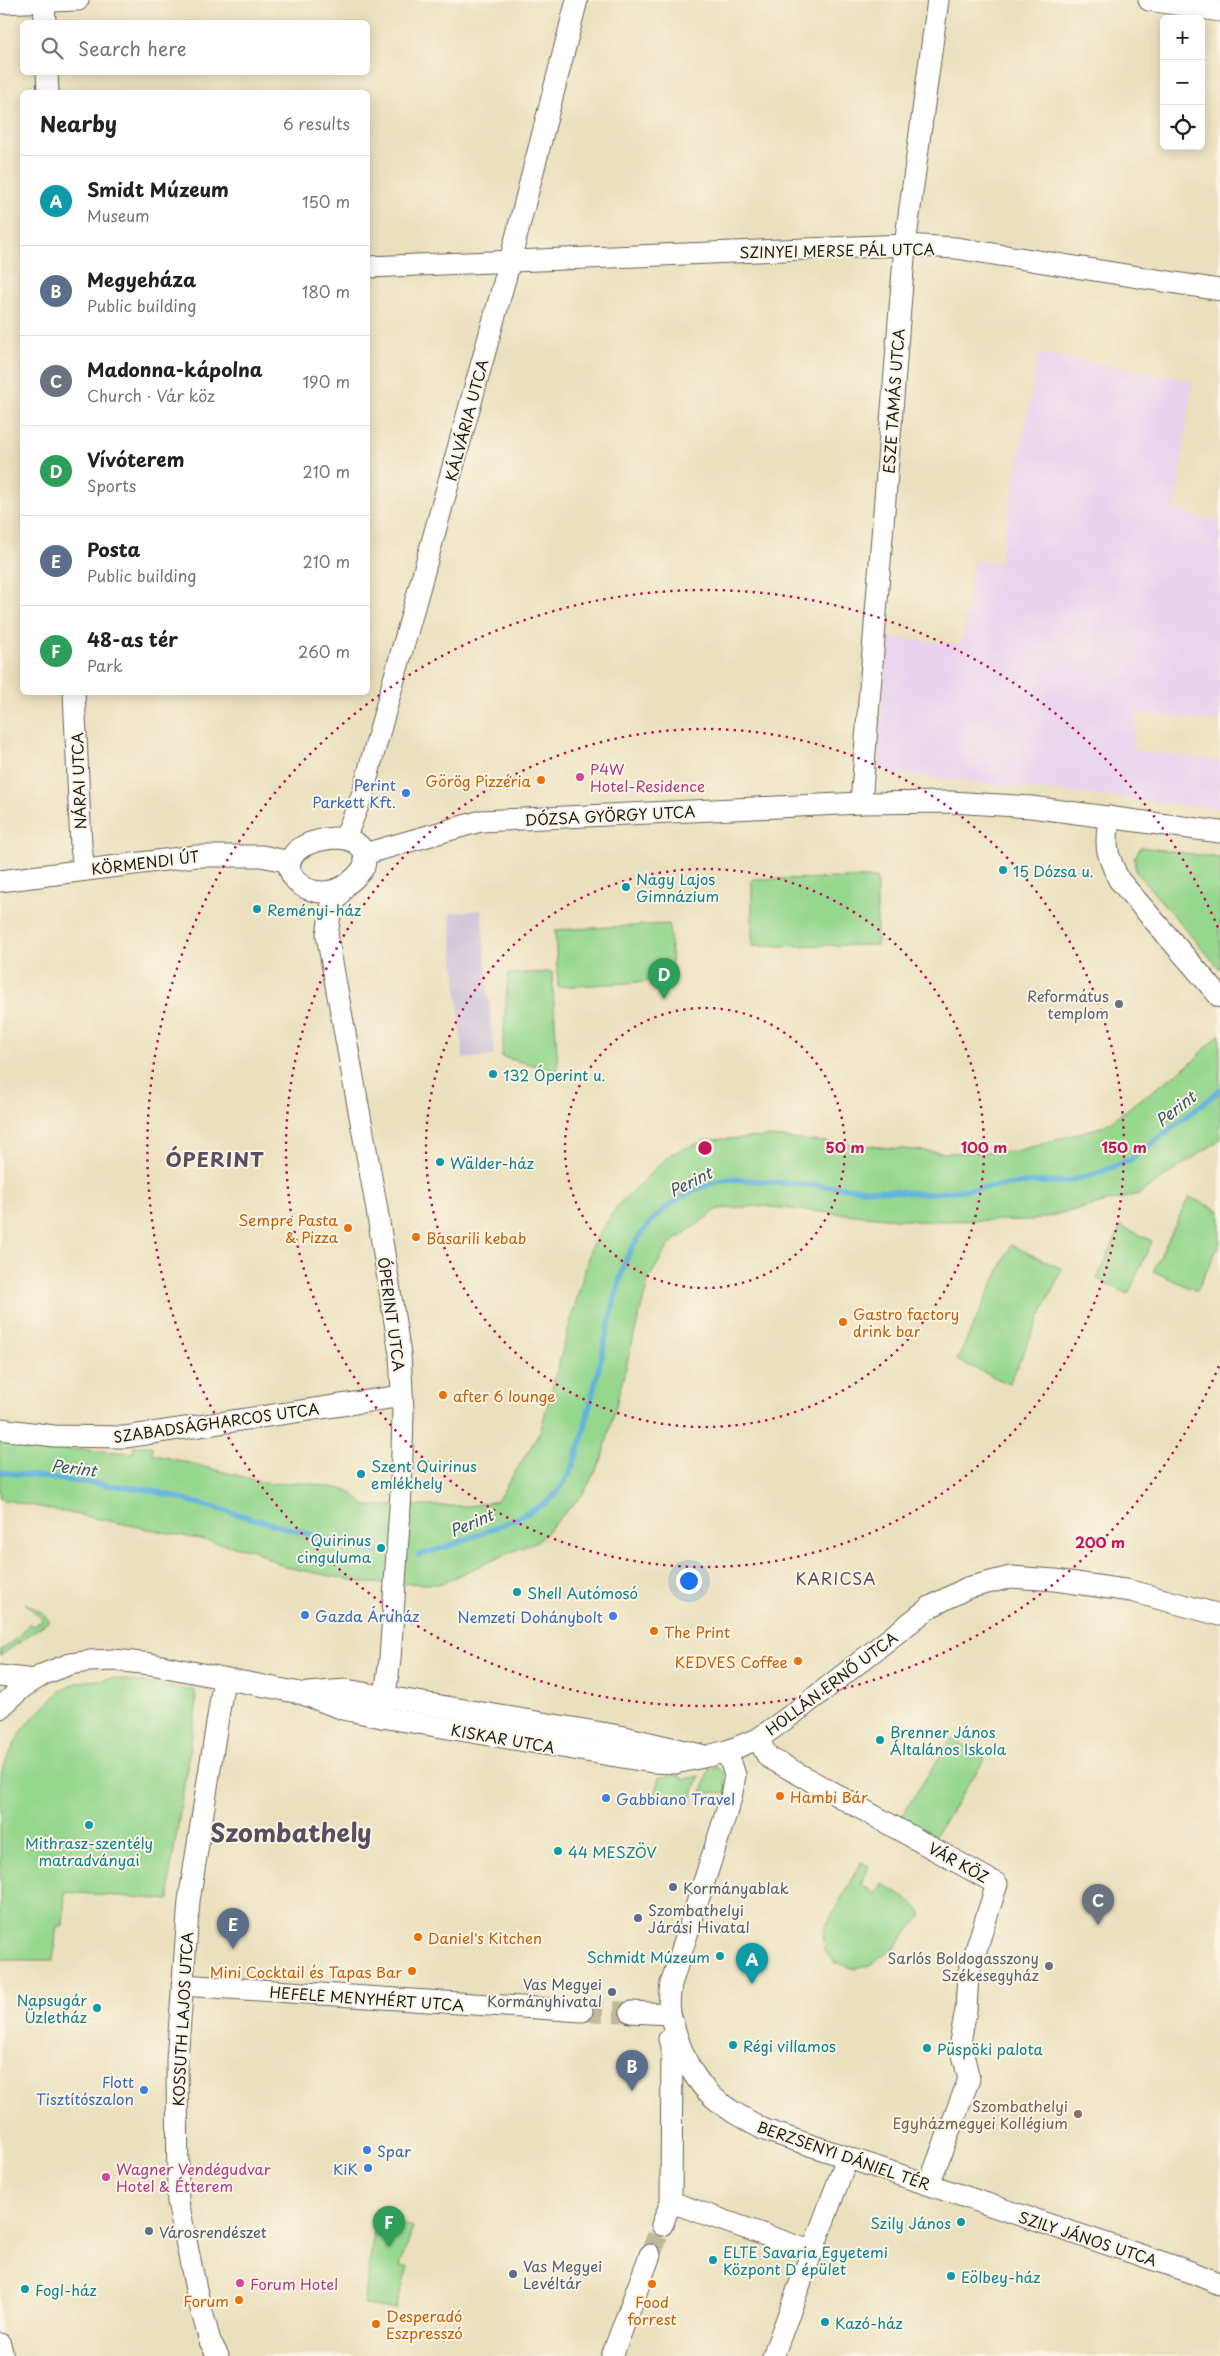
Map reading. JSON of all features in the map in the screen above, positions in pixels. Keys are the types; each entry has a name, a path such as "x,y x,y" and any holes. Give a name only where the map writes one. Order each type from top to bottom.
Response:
{"street":[{"path":"0,2 44,8 78,0"},
{"name":"KÁLVÁRIA UTCA","path":"345,838 371,765 510,261 577,0"},
{"name":"ESZE TAMÁS UTCA","path":"861,803 906,245 938,0"},
{"path":"1149,0 1220,11"},
{"path":"47,75 48,90"},
{"name":"SZINYEI MERSE PÁL UTCA","path":"370,267 906,245 956,248 1220,290"},
{"name":"NÁRAI UTCA","path":"74,695 80,846 84,870"},
{"name":"DÓZSA GYÖRGY UTCA","path":"364,854 481,821 861,803 989,804 1031,807 1220,832"},
{"path":"1108,817 1106,845 1110,860 1120,880 1220,997"},
{"path":"345,838 358,844 364,854 364,867 345,886 315,891 300,886 292,877 290,862 302,846 319,839 345,838"},
{"name":"KÖRMENDI ÚT","path":"0,881 181,857 216,855 262,856 290,862"},
{"name":"ÓPERINT UTCA","path":"300,886 315,909 327,935 376,1204 400,1354 402,1396 401,1492 396,1580 384,1708"},
{"name":"ÓPERINT UTCA","path":"327,935 331,908 345,886"},
{"name":"SZABADSÁGHARCOS UTCA","path":"0,1430 54,1436 109,1438 402,1396"},
{"name":"HOLLÁN ERNŐ UTCA","path":"717,1754 758,1739 801,1708 930,1607 967,1588 1011,1577 1096,1585 1131,1590 1220,1614"},
{"name":"KISKAR UTCA","path":"0,1708 44,1674 70,1664 89,1660 114,1660 152,1664 300,1693 339,1689 384,1708 581,1751 663,1763 717,1754"},
{"path":"0,1676 34,1680"},
{"name":"KOSSUTH LAJOS UTCA","path":"218,2356 210,2342 197,2294 178,2202 177,2060 190,1894 224,1679"},
{"name":"KISKAR UTCA","path":"384,1708 620,1736 717,1754"},
{"path":"581,1751 609,1746 620,1736"},
{"name":"VÁR KÖZ","path":"758,1739 768,1756 997,1884 968,1975 966,2010 960,2042 969,2078 929,2184"},
{"path":"662,2225 671,2202 672,2045 663,2014 731,1798 735,1775 717,1754"},
{"name":"HEFELE MENYHÉRT UTCA","path":"182,1985 422,2002 582,2010"},
{"path":"631,2012 663,2014"},
{"name":"BERZSENYI DÁNIEL TÉR","path":"663,2014 698,2084 725,2108 765,2130 956,2194"},
{"path":"773,2356 847,2158"},
{"name":"SZILY JÁNOS UTCA","path":"956,2194 1191,2272 1220,2284"},
{"path":"671,2202 813,2252"},
{"path":"612,2356 650,2255"},
{"path":"0,2344 3,2356"}],"shaded area":[{"path":"1039,353 1193,381 1175,511 1220,522 1220,722 1137,713 1133,750 1220,761 1220,809 889,773 877,764 888,638 961,644 973,560 999,564"},
{"path":"481,910 494,1056 463,1059 450,913"}],"green space":[{"path":"1141,847 1220,858 1220,969 1136,872 1134,858"},
{"path":"877,878 877,945 752,946 752,879"},
{"path":"669,924 673,980 558,987 555,930"},
{"path":"552,972 558,1071 502,1057 508,974"},
{"path":"1220,1034 1220,1140 1139,1194 1034,1220 918,1221 760,1206 718,1209 670,1244 649,1278 602,1459 583,1494 539,1540 439,1584 367,1583 285,1567 253,1550 0,1499 0,1439 69,1449 133,1453 134,1446 152,1446 153,1454 272,1484 300,1482 348,1490 366,1506 469,1506 497,1501 540,1432 591,1247 618,1205 671,1154 706,1140 770,1137 947,1153 1017,1151 1104,1126 1191,1063"},
{"path":"1189,1197 1220,1211 1220,1243 1197,1291 1153,1271"},
{"path":"1121,1226 1152,1241 1128,1294 1097,1279"},
{"path":"1011,1245 1062,1269 1009,1384 957,1360"},
{"path":"25,1603 43,1613 49,1621 0,1656 0,1651 21,1635 29,1623 33,1626 43,1620"},
{"name":"Mithrasz-szentély matradványai","path":"114,1678 195,1691 196,1709 170,1875 169,1900 65,1892 63,1926 57,1926 53,1960 0,1960 0,1774 26,1725 60,1691 79,1682"},
{"path":"952,1738 985,1759 933,1839 900,1818"},
{"path":"716,1767 724,1773 727,1793 702,1792 709,1769"},
{"path":"679,1775 685,1779 699,1776 690,1804 654,1795 659,1777"},
{"path":"861,1862 869,1866 861,1885 876,1894 882,1883 915,1905 922,1915 895,1947 870,1965 855,1969 834,1962 825,1951 823,1931"},
{"path":"376,2216 413,2227 400,2266 408,2268 395,2309 364,2305"}],"waterway":[{"name":"Perint","path":"419,1555 456,1543 515,1519 545,1503 561,1488 572,1468 580,1445 616,1293 627,1258 635,1243 656,1216 683,1196 698,1188 731,1179 927,1194 1035,1182 1064,1182 1096,1174 1132,1159 1220,1090"},
{"name":"Perint","path":"0,1472 150,1490 377,1553"}],"tunnel":[{"path":"582,2011 631,2012"},
{"path":"650,2255 662,2225"}],"place":[{"name":"P4W Hotel-Residence","path":"580,777"},
{"name":"Görög Pizzéria","path":"541,780"},
{"name":"Perint Parkett Kft.","path":"406,793"},
{"name":"15 Dózsa u.","path":"1003,870"},
{"name":"Nagy Lajos Gimnázium","path":"626,887"},
{"name":"Reményi-ház","path":"257,909"},
{"name":"Vívóterem","path":"664,999"},
{"name":"Református templom","path":"1119,1004"},
{"name":"132 Óperint u.","path":"493,1074"},
{"name":"Wälder-ház","path":"440,1162"},
{"name":"Sempre Pasta & Pizza","path":"348,1228"},
{"name":"Basarili kebab","path":"416,1237"},
{"name":"Gastro factory drink bar","path":"843,1322"},
{"name":"after 6 lounge","path":"443,1395"},
{"name":"Szent Quirinus emlékhely","path":"361,1474"},
{"name":"Quirinus cinguluma","path":"381,1548"},
{"name":"Shell Autómosó","path":"517,1592"},
{"name":"Gazda Áruház","path":"305,1615"},
{"name":"Nemzeti Dohánybolt","path":"613,1616"},
{"name":"The Print","path":"654,1631"},
{"name":"KEDVES Coffee","path":"798,1661"},
{"name":"Brenner János Általános Iskola","path":"880,1740"},
{"name":"Hambi Bár","path":"780,1796"},
{"name":"Gabbiano Travel","path":"606,1798"},
{"name":"Mithrasz-szentély matradványai","path":"89,1825"},
{"name":"44 MESZÖV","path":"558,1851"},
{"name":"Kormányablak","path":"673,1887"},
{"name":"Szombathelyi Járási Hivatal","path":"638,1918"},
{"name":"Madonna-kápolna","path":"1098,1925"},
{"name":"Daniel's Kitchen","path":"418,1937"},
{"name":"Posta","path":"233,1949"},
{"name":"Schmidt Múzeum","path":"720,1956"},
{"name":"Sarlós Boldogasszony Székesegyház","path":"1049,1966"},
{"name":"Mini Cocktail és Tapas Bar","path":"412,1971"},
{"name":"Smidt Múzeum","path":"752,1984"},
{"name":"Vas Megyei Kormányhivatal","path":"612,1992"},
{"name":"Napsugár Üzletház","path":"97,2008"},
{"name":"Régi villamos","path":"733,2045"},
{"name":"Püspöki palota","path":"927,2048"},
{"name":"Flott Tisztítószalon","path":"144,2090"},
{"name":"Megyeháza","path":"632,2091"},
{"name":"Szombathelyi Egyházmegyei Kollégium","path":"1078,2114"},
{"name":"Spar","path":"367,2150"},
{"name":"KiK","path":"368,2168"},
{"name":"Wagner Vendégudvar Hotel & Étterem","path":"106,2177"},
{"name":"Szily János","path":"961,2222"},
{"name":"Városrendészet","path":"149,2231"},
{"name":"48-as tér","path":"389,2247"},
{"name":"ELTE Savaria Egyetemi Központ D épület","path":"713,2260"},
{"name":"Vas Megyei Levéltár","path":"513,2274"},
{"name":"Eölbey-ház","path":"951,2276"},
{"name":"Forum Hotel","path":"240,2283"},
{"name":"Food forrest","path":"652,2284"},
{"name":"Fogl-ház","path":"25,2289"},
{"name":"Forum","path":"239,2300"},
{"name":"Kazó-ház","path":"825,2322"},
{"name":"Desperadó Eszpresszó","path":"376,2324"}],"district":[{"name":"ÓPERINT","path":"215,1159"},
{"name":"KARICSA","path":"836,1578"},
{"name":"Szombathely","path":"291,1832"}]}
